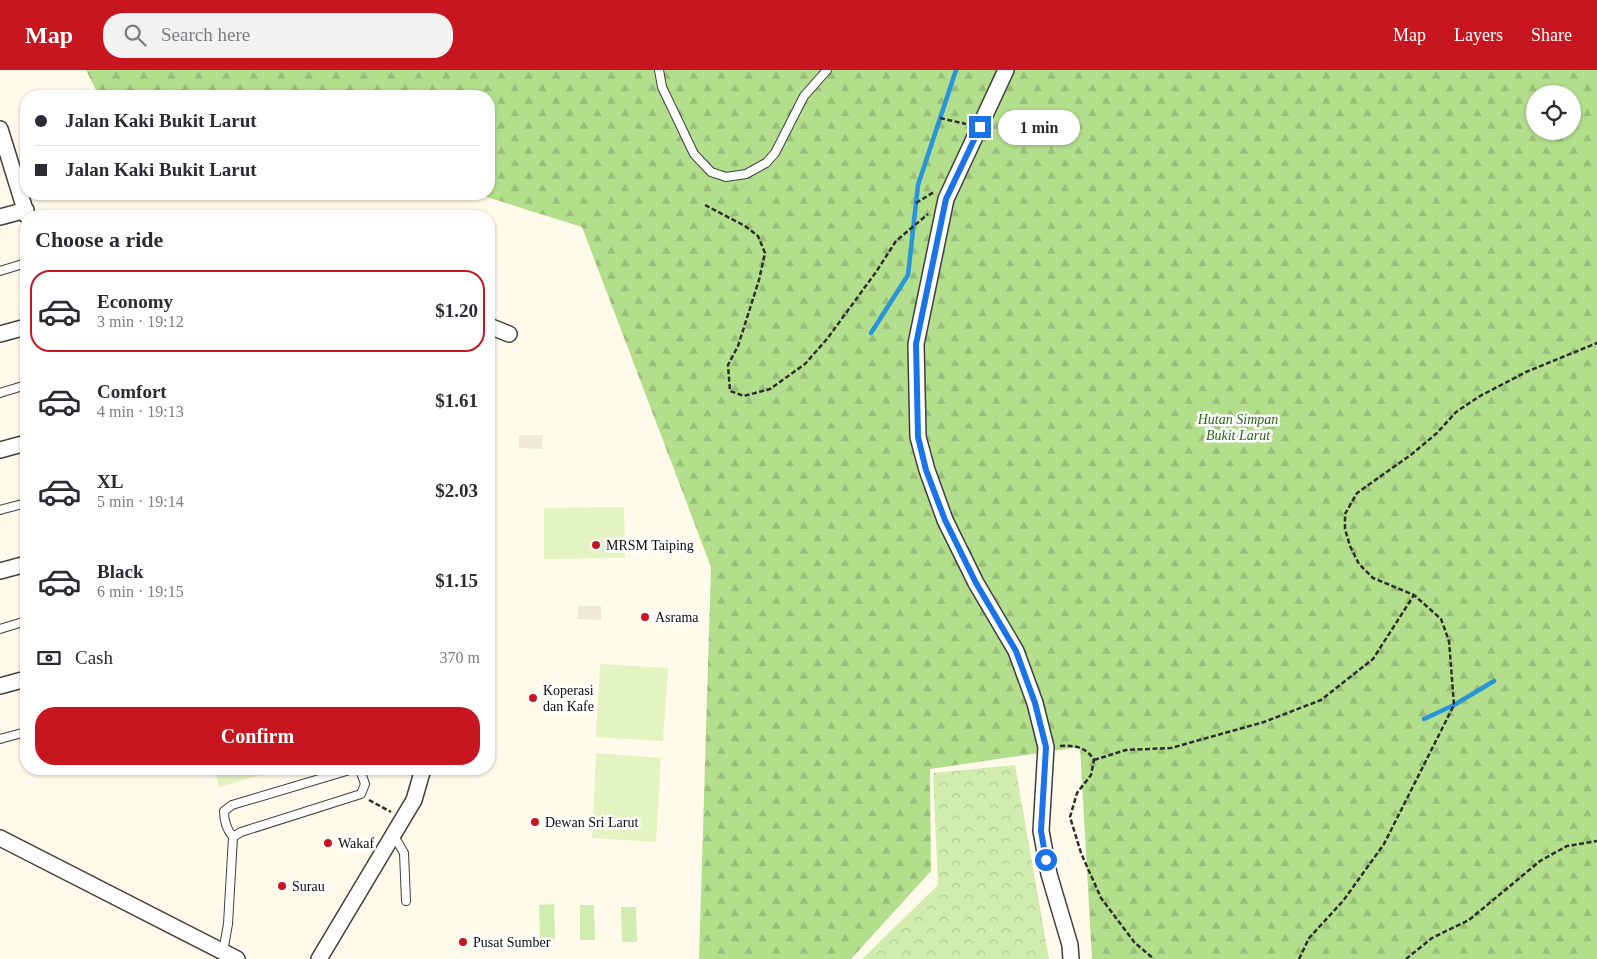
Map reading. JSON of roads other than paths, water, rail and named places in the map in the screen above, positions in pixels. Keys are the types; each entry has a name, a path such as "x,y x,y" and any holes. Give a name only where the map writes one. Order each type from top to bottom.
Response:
{"street":[{"path":"1006,70 946,199 916,344 918,437 926,470 945,520 976,583 1016,651 1035,703 1046,747 1041,831 1049,874 1070,945 1071,959"},
{"path":"0,129 3,151 20,195"},
{"path":"0,217 20,214"},
{"path":"495,328 509,334"},
{"path":"0,334 20,329"},
{"path":"0,450 20,445"},
{"path":"0,571 20,566"},
{"path":"0,686 20,681"},
{"path":"319,959 414,800 421,775"},
{"path":"0,838 237,959"}],"lane":[{"path":"659,70 662,87 694,154 711,172 726,176 746,174 766,163 775,153 804,96 827,70"},
{"path":"0,271 20,265"},
{"path":"0,393 20,387"},
{"path":"0,510 20,505"},
{"path":"0,628 20,623"},
{"path":"0,740 20,734"},
{"path":"223,952 228,924 233,838 228,832 224,816 227,808 333,775"},
{"path":"233,838 241,832 361,794 365,784 362,775"},
{"path":"389,842 397,841 404,853 406,901"}],"waterway":[{"path":"871,333 908,275 918,185 956,70"},
{"path":"1424,719 1454,705 1494,681"}],"place":[{"name":"MRSM Taiping","path":"596,545"},
{"name":"Asrama","path":"645,617"},
{"name":"Koperasi dan Kafe","path":"533,698"},
{"name":"Dewan Sri Larut","path":"535,822"},
{"name":"Wakaf","path":"328,843"},
{"name":"Surau","path":"282,886"},
{"name":"Pusat Sumber","path":"463,942"}],"park label":[{"name":"Hutan Simpan Bukit Larut","path":"1238,428"}]}
